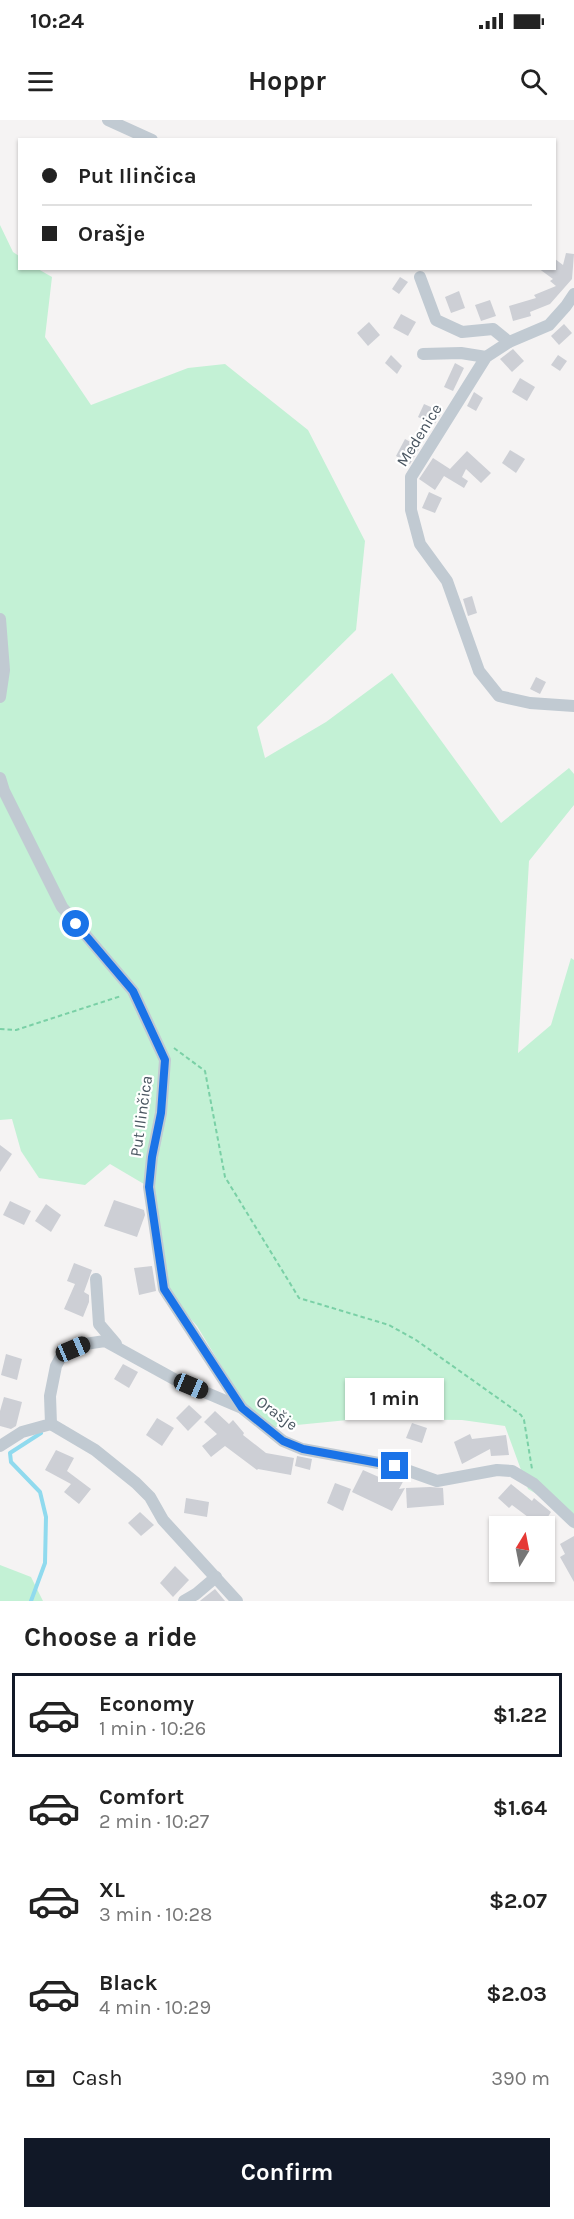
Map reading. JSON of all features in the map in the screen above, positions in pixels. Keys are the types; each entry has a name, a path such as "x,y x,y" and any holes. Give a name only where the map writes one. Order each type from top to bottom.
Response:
{"street":[{"path":"108,120 148,138"},
{"path":"420,277 436,320 462,332 493,329 508,342"},
{"name":"Medenice","path":"574,294 567,306 549,325 508,342 486,357 411,477 411,510 420,544 447,581 479,671 499,696 530,703 574,706"},
{"path":"423,354 461,353 486,357"},
{"path":"0,619 4,670 0,697"},
{"name":"Put Ilinčica","path":"0,778 4,792 62,907 133,991 165,1060 161,1113 152,1157 149,1187 164,1289 242,1408"},
{"path":"96,1279 99,1324 118,1347"},
{"name":"Orašje","path":"51,1424 50,1396 56,1366 62,1355 85,1344 105,1341 174,1379 242,1408 283,1441 303,1449 395,1466 437,1481 459,1475 512,1471 534,1484 574,1522"},
{"path":"0,1446 22,1432 51,1424 95,1450 150,1497 163,1520 237,1601"},
{"path":"184,1601 216,1577"}],"path":[{"path":"0,1029 16,1030 48,1021 133,991"},
{"path":"169,1044 205,1071 225,1177 299,1298 389,1325 416,1340 521,1415 534,1484"}],"green space":[{"path":"0,225 13,252 18,255 18,270 40,270 52,277 45,337 91,405 188,368 225,364 308,430 365,541 356,630 257,727 265,758 326,722 392,673 501,823 569,768 574,774 574,805 529,861 518,1053 551,1025 571,958 574,960 574,1529 554,1504 528,1489 505,1426 462,1420 358,1419 266,1428 245,1405 197,1326 164,1289 149,1187 110,1164 85,1185 39,1178 21,1151 12,1119 0,1120"},
{"path":"0,1565 31,1577 43,1601 0,1601"}],"building":[{"path":"566,253 574,254 572,279 550,304 530,312 531,316 513,321 509,306 536,298 534,295 556,286 550,281 553,279 541,270 556,270 556,260 563,265"},
{"path":"400,277 408,282 399,294 392,289"},
{"path":"459,291 465,308 451,313 445,297"},
{"path":"490,300 496,316 481,321 475,305"},
{"path":"401,314 416,322 408,336 393,328"},
{"path":"369,322 380,335 368,346 357,333"},
{"path":"564,324 572,333 559,345 551,336"},
{"path":"513,349 524,361 512,372 500,359"},
{"path":"391,355 402,366 397,374 385,363"},
{"path":"558,355 567,361 560,371 551,365"},
{"path":"455,363 464,368 453,391 444,387"},
{"path":"520,378 535,387 527,401 512,392"},
{"path":"474,392 483,398 476,411 467,406"},
{"path":"424,404 442,412 434,425 418,417"},
{"path":"405,439 420,447 410,464 396,456"},
{"path":"510,450 525,459 516,473 502,463"},
{"path":"467,451 491,473 481,483 466,469 462,477 468,481 464,488 444,476 435,490 419,479 433,458 450,469"},
{"path":"429,492 442,498 435,513 422,508"},
{"path":"472,596 477,613 468,616 463,599"},
{"path":"536,677 546,682 540,694 530,689"},
{"path":"0,1145 12,1154 0,1172"},
{"path":"114,1200 144,1210 145,1215 137,1237 104,1226"},
{"path":"10,1201 31,1211 24,1225 3,1215"},
{"path":"46,1204 61,1215 51,1232 35,1221"},
{"path":"74,1263 92,1270 84,1292 89,1295 89,1302 83,1317 64,1309 75,1284 67,1281"},
{"path":"152,1266 156,1291 139,1295 134,1268"},
{"path":"6,1354 22,1359 17,1380 1,1375"},
{"path":"123,1364 138,1372 129,1388 114,1379"},
{"path":"4,1397 22,1402 16,1426 11,1429 0,1426 0,1411"},
{"path":"189,1405 202,1417 188,1431 176,1418"},
{"path":"215,1411 229,1424 233,1420 244,1433 243,1435 266,1453 294,1458 291,1475 257,1470 225,1446 211,1457 202,1446 217,1434 204,1422"},
{"path":"157,1418 174,1428 162,1446 146,1435"},
{"path":"412,1423 427,1428 422,1443 406,1438"},
{"path":"470,1434 472,1439 506,1435 509,1455 491,1456 490,1449 462,1464 454,1442"},
{"path":"56,1450 74,1458 67,1471 91,1489 79,1504 64,1492 71,1484 45,1470"},
{"path":"297,1456 312,1459 310,1470 295,1466"},
{"path":"363,1470 381,1478 384,1472 405,1478 399,1489 405,1488 392,1511 352,1492"},
{"path":"335,1483 351,1489 343,1511 327,1503"},
{"path":"511,1484 532,1501 534,1498 551,1512 548,1516 527,1516 512,1505 509,1508 498,1498"},
{"path":"406,1488 443,1488 444,1505 407,1508"},
{"path":"186,1498 209,1502 207,1517 184,1513"},
{"path":"140,1512 154,1525 141,1536 128,1523"},
{"path":"574,1536 574,1582 560,1557 565,1554 560,1544"},
{"path":"175,1566 189,1580 173,1597 160,1583"},
{"path":"215,1589 225,1601 200,1601 201,1600"}],"waterway":[{"path":"31,1601 45,1563 46,1517 40,1492 11,1462 10,1453 41,1433"}],"route":[{"path":"76,924 133,991 165,1060 161,1113 152,1157 149,1187 164,1289 242,1408 283,1441 303,1449 395,1466"}]}
